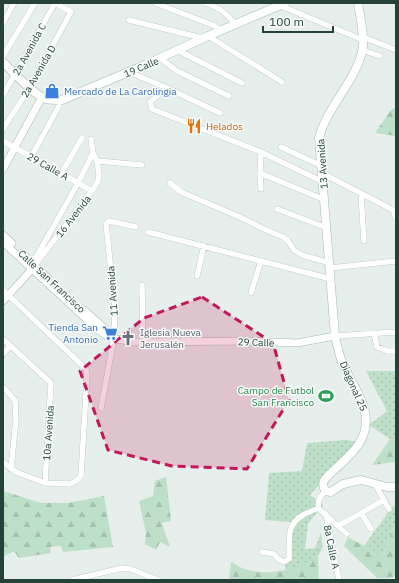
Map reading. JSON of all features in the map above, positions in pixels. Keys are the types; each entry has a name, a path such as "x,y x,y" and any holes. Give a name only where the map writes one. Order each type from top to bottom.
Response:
{"main road":[{"name":"13 Avenida","path":"335,336 319,138 321,129 348,83 362,50 363,39 358,3"},
{"name":"19 Calle","path":"42,97 51,100 62,100 129,72 281,4"},
{"path":"3,62 42,97"},
{"name":"Diagonal 25","path":"325,491 323,487 324,481 356,448 362,437 366,423 365,408 342,362 335,336"},
{"path":"325,491 331,492 343,484 361,480 387,487 396,487"}],"street":[{"path":"3,23 14,3"},
{"path":"3,56 35,3"},
{"name":"2a Avenida D","path":"3,129 30,87 71,12 55,3"},
{"name":"2a Avenida C","path":"3,95 55,3"},
{"path":"155,3 215,26 221,31"},
{"path":"205,3 219,8 236,24"},
{"path":"281,4 363,39 396,50"},
{"path":"129,20 206,37 282,82"},
{"path":"177,50 242,83"},
{"path":"362,50 380,56"},
{"path":"160,58 177,71 229,96"},
{"path":"129,72 220,113"},
{"path":"167,88 150,102 152,109 261,152 323,174"},
{"path":"3,169 42,97"},
{"path":"31,157 59,106"},
{"path":"61,174 82,138"},
{"path":"91,139 93,153 97,161 142,165"},
{"name":"29 Calle A","path":"3,141 92,191"},
{"path":"281,147 323,174 393,210 396,218"},
{"path":"261,152 261,189"},
{"path":"3,462 11,469 22,475 45,483 70,484 81,476 87,376 86,369 5,295 33,266 93,153"},
{"name":"16 Avenida","path":"33,266 92,191 98,181 99,175 97,161"},
{"path":"260,173 325,200"},
{"path":"170,183 181,192 283,237 288,241 294,250 302,255 330,265 396,261"},
{"path":"361,194 364,240"},
{"path":"277,209 327,228"},
{"name":"11 Avenida","path":"102,408 114,338 115,308 106,224 109,221 136,227"},
{"path":"148,232 331,279"},
{"name":"Calle San Francisco","path":"3,235 97,329 110,338 114,338"},
{"name":"Calle San Francisco","path":"3,242 33,266"},
{"path":"197,276 204,246"},
{"path":"251,293 261,261"},
{"path":"142,285 143,342"},
{"name":"29 Calle","path":"114,338 143,342 230,341 297,343 335,336 396,332"},
{"path":"374,334 377,347 388,351 396,351"},
{"path":"3,339 10,346 3,354"},
{"name":"10a Avenida","path":"10,346 51,383 45,483"},
{"path":"3,387 15,400 16,419 11,469"},
{"path":"375,483 390,509"},
{"path":"318,508 319,499 325,491"},
{"path":"338,526 384,500"},
{"path":"318,508 347,534"},
{"path":"262,552 274,554 281,561 287,561 289,559 289,542 292,525 298,518 318,508"},
{"path":"361,513 371,529"},
{"name":"8a Calle A","path":"326,514 339,580"},
{"path":"72,580 122,568 131,569 158,580"}],"highlighted area":[{"path":"202,297 273,343 289,400 247,469 172,466 108,450 80,371 144,318"}],"green space":[{"path":"396,107 396,136 375,133 391,110"},
{"path":"366,371 396,371 396,440 390,439 369,425 387,411"},
{"path":"390,439 396,440 396,462 372,465"},
{"path":"346,440 357,442 310,495 323,505 308,524 305,549 315,548 321,533 322,548 320,553 312,561 306,564 285,570 290,522 265,520 269,473 302,471 307,443"},
{"path":"166,477 171,521 162,523 170,547 160,542 156,550 145,544 146,533 139,501 153,496 155,481"},
{"path":"3,491 41,503 68,503 104,496 113,547 63,552 61,546 50,547 51,553 19,558 14,551 3,557"},
{"path":"396,506 396,522 383,554 374,555 364,546 392,507"},
{"path":"396,522 396,576 390,578 377,578 344,546 348,537 364,546 374,555 383,554"},
{"path":"318,556 319,580 229,580 231,562 242,568 257,572 276,572 302,565"}],"place":[{"name":"Mercado de La Carolingia","path":"52,91"},
{"name":"Helados","path":"194,126"},
{"name":"Tienda San Antonio","path":"110,333"},
{"name":"Iglesia Nueva Jerusalén","path":"128,338"},
{"name":"Campo de Futbol San Francisco","path":"326,396"}]}
